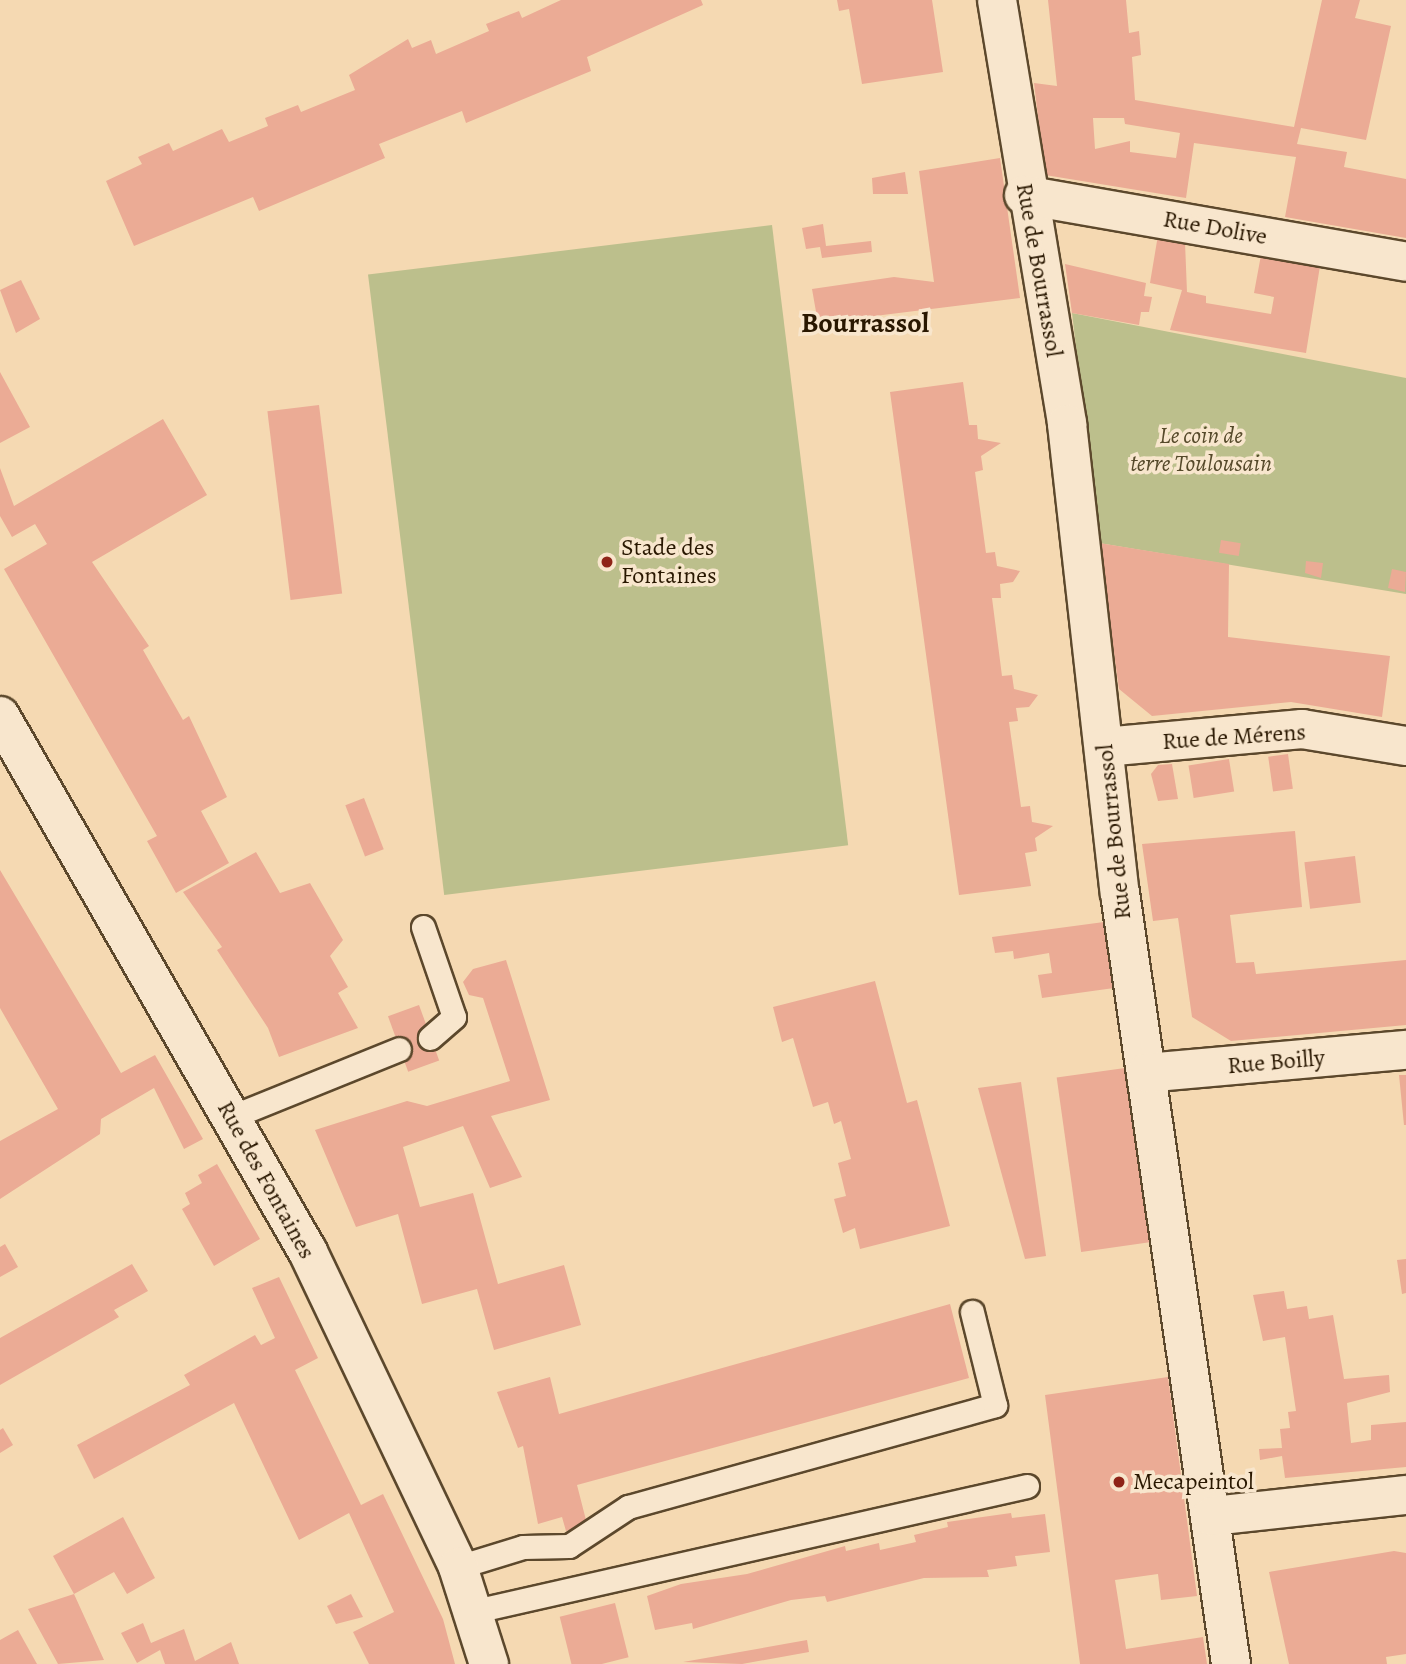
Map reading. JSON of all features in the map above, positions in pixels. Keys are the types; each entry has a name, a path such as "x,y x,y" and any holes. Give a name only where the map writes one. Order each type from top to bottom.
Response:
{"street":[{"name":"Rue de Bourrassol","path":"997,0 1024,195 1067,424 1104,747 1146,1073 1212,1516 1231,1664"},
{"name":"Rue Dolive","path":"1024,195 1406,262"},
{"name":"Rue des Fontaines","path":"0,716 308,1252 458,1567 475,1611 489,1664"},
{"name":"Rue de Mérens","path":"1104,747 1302,729 1406,746"},
{"name":"Rue Boilly","path":"1146,1073 1406,1050"},
{"path":"1212,1516 1406,1496"}],"lane":[{"path":"423,927 454,1017 430,1038"},
{"path":"231,1117 399,1049"},
{"path":"458,1567 523,1547 569,1546 628,1507 995,1405 972,1312"},
{"path":"475,1611 1027,1486"}],"green space":[{"name":"Stade des Fontaines","path":"772,225 848,845 444,895 368,275"},
{"name":"Le coin de terre Toulousain","path":"1072,313 1406,378 1406,594 1099,543"}],"building":[{"path":"561,0 701,0 703,5 587,57 591,71 466,123 462,111 379,144 385,158 259,211 253,197 134,246 106,181 142,164 138,157 169,143 173,151 222,129 229,142 268,126 265,118 298,105 301,112 355,90 349,75 408,39 412,48 431,40 436,54 489,31 486,24 519,11 522,18"},
{"path":"837,0 932,0 943,72 862,84 849,9 839,11"},
{"path":"1048,0 1126,0 1129,33 1139,31 1141,55 1132,57 1135,100 1294,127 1322,0 1360,0 1355,18 1391,26 1366,140 1301,128 1297,144 1347,152 1344,167 1406,179 1406,238 1285,217 1296,157 1194,143 1186,198 1045,175 1034,83 1057,86","holes":["1093,118 1124,118 1125,124 1180,133 1176,158 1130,152 1130,141 1095,149"]},
{"path":"1000,158 1020,298 818,323 812,289 894,277 934,282 919,171"},
{"path":"905,172 908,194 873,194 872,178"},
{"path":"823,224 826,246 871,241 872,252 822,258 820,247 806,249 802,228"},
{"path":"1158,235 1185,242 1187,292 1206,296 1206,303 1271,314 1274,297 1254,293 1261,255 1320,266 1306,353 1170,330 1182,290 1150,283"},
{"path":"1065,264 1146,283 1144,296 1152,297 1149,312 1141,312 1139,325 1072,313"},
{"path":"21,280 40,319 16,333 0,290"},
{"path":"0,372 30,427 0,443"},
{"path":"963,382 969,425 977,425 978,439 1001,443 981,456 983,470 975,472 986,553 995,552 997,566 1020,571 1013,582 1000,584 1001,598 992,598 1002,676 1012,675 1014,689 1038,695 1029,707 1016,708 1018,721 1009,722 1021,807 1030,806 1032,822 1053,826 1035,838 1037,851 1025,853 1031,886 959,895 890,392"},
{"path":"319,405 342,594 291,600 267,411"},
{"path":"163,419 207,495 92,562 149,646 143,650 183,720 189,716 227,797 201,811 229,863 176,893 147,841 157,836 4,569 47,544 35,524 12,537 0,516 0,468 14,506"},
{"path":"1221,540 1241,543 1239,556 1219,553"},
{"path":"1099,543 1229,564 1228,637 1390,656 1382,717 1291,702 1152,716 1119,689"},
{"path":"1306,561 1323,563 1321,578 1305,573"},
{"path":"1392,569 1406,572 1405,592 1388,588"},
{"path":"1288,754 1293,789 1273,791 1268,757"},
{"path":"1229,759 1234,792 1194,798 1189,765"},
{"path":"1172,764 1178,799 1158,801 1151,774 1158,765"},
{"path":"364,798 384,849 365,857 345,805"},
{"path":"1295,831 1302,907 1230,915 1236,963 1254,962 1256,974 1406,960 1406,1025 1231,1041 1192,1017 1178,918 1153,921 1142,844"},
{"path":"256,852 280,893 310,883 343,940 330,956 348,987 338,993 358,1028 279,1057 268,1028 217,950 222,947 183,892"},
{"path":"1355,856 1361,903 1310,909 1304,862"},
{"path":"0,870 121,1073 155,1055 203,1139 184,1149 154,1088 101,1119 100,1134 0,1199 0,1141 58,1109 0,1008"},
{"path":"1104,922 1114,988 1042,998 1038,975 1052,973 1049,953 1014,959 1013,951 995,953 992,937"},
{"path":"506,960 550,1100 491,1116 522,1177 490,1188 463,1126 403,1147 420,1207 473,1193 498,1284 564,1265 581,1325 494,1350 477,1289 422,1304 398,1214 356,1227 315,1130 407,1101 427,1106 510,1081 483,998 469,995 463,982 473,969"},
{"path":"875,981 907,1103 917,1100 950,1226 860,1249 855,1228 843,1233 834,1199 846,1196 838,1163 851,1159 841,1121 834,1124 828,1102 813,1107 793,1038 782,1042 773,1007"},
{"path":"419,1005 439,1060 408,1072 388,1016"},
{"path":"1125,1068 1149,1242 1081,1252 1057,1078"},
{"path":"1399,1075 1406,1075 1406,1125 1404,1125"},
{"path":"1021,1082 1046,1256 1025,1259 978,1088"},
{"path":"217,1164 260,1239 214,1266 182,1209 190,1204 185,1193 202,1183 198,1175"},
{"path":"5,1244 18,1267 0,1277 0,1247"},
{"path":"1406,1259 1406,1293 1402,1294 1397,1260"},
{"path":"132,1264 148,1291 114,1310 119,1317 0,1385 0,1338"},
{"path":"279,1277 318,1358 295,1370 361,1505 383,1494 443,1619 455,1664 369,1664 353,1632 394,1612 349,1513 299,1540 234,1403 94,1479 77,1445 190,1385 184,1375 255,1335 261,1345 275,1338 252,1288"},
{"path":"1284,1291 1287,1309 1307,1306 1309,1319 1333,1315 1344,1379 1389,1375 1390,1392 1347,1403 1351,1443 1371,1440 1371,1425 1406,1422 1406,1467 1285,1478 1282,1456 1260,1460 1259,1449 1282,1448 1280,1429 1290,1428 1288,1412 1296,1411 1285,1337 1263,1341 1253,1295"},
{"path":"950,1304 969,1378 577,1485 587,1524 566,1531 562,1517 538,1524 523,1446 518,1448 497,1392 550,1377 559,1414"},
{"name":"Mecapeintol","path":"1168,1377 1197,1596 1161,1600 1158,1574 1115,1580 1126,1649 1203,1637 1207,1664 1080,1664 1045,1395"},
{"path":"3,1428 13,1445 0,1453 0,1430"},
{"path":"1011,1513 1012,1518 1045,1514 1050,1552 1015,1556 1017,1566 987,1570 989,1577 924,1578 827,1602 825,1596 791,1600 693,1629 692,1623 655,1630 647,1596 681,1584 747,1574 845,1546 846,1551 879,1543 880,1550 916,1542 914,1535 948,1527 947,1522"},
{"path":"123,1517 155,1578 127,1594 114,1572 74,1594 53,1556"},
{"path":"1394,1551 1406,1553 1406,1654 1386,1657 1387,1664 1289,1664 1269,1572"},
{"path":"74,1594 104,1660 58,1664 28,1609"},
{"path":"351,1594 363,1617 336,1624 327,1606"},
{"path":"615,1603 629,1657 602,1664 571,1664 560,1617"},
{"path":"143,1623 151,1643 184,1629 195,1661 231,1642 239,1664 165,1664 160,1650 137,1663 121,1633"},
{"path":"18,1630 37,1664 0,1664 0,1640"},
{"path":"807,1640 809,1652 742,1664 683,1662"}],"place":[{"name":"Stade des Fontaines","path":"607,562"},
{"name":"Mecapeintol","path":"1119,1482"}],"district":[{"name":"Bourrassol","path":"865,323"}]}
